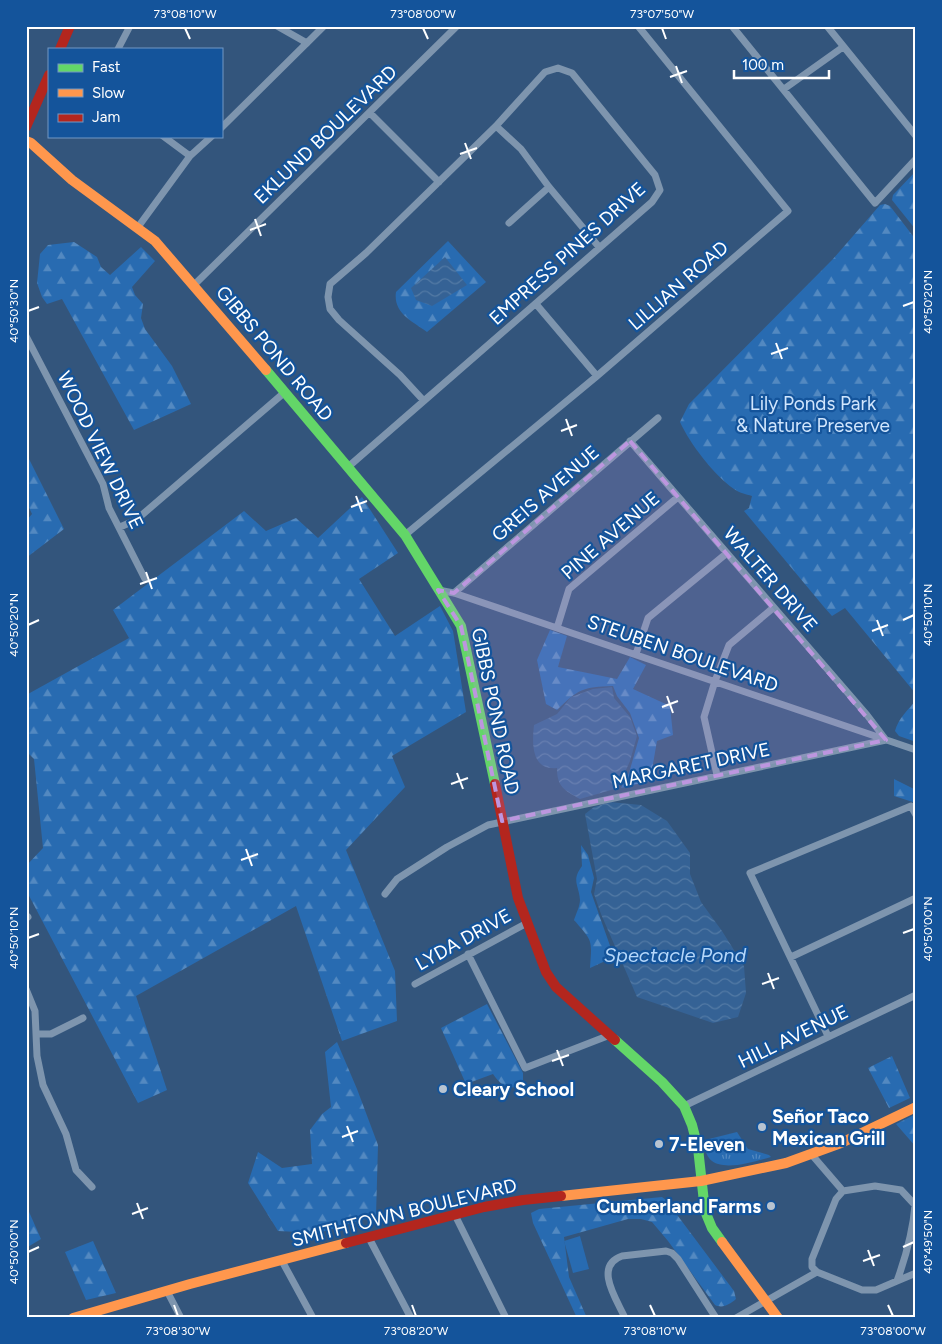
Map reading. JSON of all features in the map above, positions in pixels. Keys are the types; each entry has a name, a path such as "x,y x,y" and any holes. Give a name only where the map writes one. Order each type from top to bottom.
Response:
{"street":[{"path":"60,48 70,26"},
{"path":"119,48 130,26"},
{"path":"277,26 306,43"},
{"path":"222,127 324,26"},
{"name":"EKLUND BOULEVARD","path":"194,285 457,26"},
{"name":"LILLIAN ROAD","path":"405,535 597,376 788,211 638,26"},
{"path":"732,26 875,203 916,160"},
{"path":"826,26 916,136"},
{"path":"784,89 843,47"},
{"name":"EMPRESS PINES DRIVE","path":"348,467 536,304 652,202 660,190 655,175 572,73 558,68 545,72 496,126 366,253 330,284 328,297 330,308 338,320 400,375 424,401"},
{"path":"26,127 48,77"},
{"path":"370,113 439,182"},
{"path":"496,126 521,149 549,187 599,248"},
{"path":"166,138 190,156"},
{"path":"138,227 190,156 210,138"},
{"name":"GIBBS POND ROAD","path":"26,141 31,143 72,180 155,241 405,535 461,626 518,898 546,972 556,987 662,1082 684,1106 692,1125 698,1148 705,1211 712,1228 778,1318"},
{"path":"508,223 549,187"},
{"path":"536,304 597,376"},
{"name":"WOOD VIEW DRIVE","path":"26,336 103,484 109,508 145,579"},
{"path":"120,528 136,520 285,392"},
{"name":"GREIS AVENUE","path":"454,593 658,418"},
{"name":"WALTER DRIVE","path":"630,441 867,715 886,740"},
{"name":"PINE AVENUE","path":"557,628 569,589 678,497"},
{"path":"636,654 648,618 727,553"},
{"name":"STEUBEN BOULEVARD","path":"438,590 454,593 916,750"},
{"path":"717,776 704,717 715,682 729,645 773,608"},
{"name":"MARGARET DRIVE","path":"385,894 397,879 447,846 488,825 886,740"},
{"path":"828,1036 750,873 911,806 916,815"},
{"path":"791,957 916,898"},
{"name":"LYDA DRIVE","path":"415,984 527,923"},
{"path":"468,954 525,1068 610,1035"},
{"path":"26,989 35,1012 37,1056 43,1085 66,1134 76,1170 92,1187"},
{"name":"HILL AVENUE","path":"684,1106 916,995"},
{"path":"36,1034 50,1034 84,1018"},
{"name":"SMITHTOWN BOULEVARD","path":"73,1318 97,1314 167,1291 455,1215 523,1200 701,1181 786,1163 841,1143 916,1107"},
{"path":"812,1154 843,1191"},
{"path":"897,1281 913,1228 916,1205 901,1190 875,1186 843,1191 836,1199 812,1259 812,1266 817,1272 862,1290 876,1290 916,1273"},
{"path":"455,1215 506,1318"},
{"path":"369,1238 411,1318"},
{"path":"625,1318 607,1276 608,1267 615,1258 622,1256 666,1251 678,1259 716,1318"},
{"path":"282,1261 313,1318"},
{"path":"736,1318 817,1272"},
{"path":"167,1291 181,1318"}],"highlighted area":[{"path":"630,441 886,740 502,821 461,626 438,590 454,593"}],"green space":[{"path":"916,171 916,230 892,200 893,195"},
{"name":"Lily Ponds Park & Nature Preserve","path":"880,205 890,206 916,240 916,293 913,299 916,303 916,694 845,608 832,616 824,607 744,511 749,508 752,496 736,490 719,476 696,449 680,422 689,404 833,259"},
{"path":"448,241 486,282 427,332 405,316 397,306 396,292"},
{"path":"74,242 97,257 101,267 110,275 141,247 155,261 132,287 135,295 143,304 141,318 145,329 172,366 191,404 134,430 62,299 47,304 42,297 37,283 40,254 48,245"},
{"path":"26,453 64,529 26,558 26,521 32,514 26,501"},
{"path":"362,497 398,553 359,579 395,636 440,606 453,631 466,712 392,756 405,787 346,850 395,971 397,1021 342,1041 296,906 136,996 167,1090 138,1103 26,890 26,866 43,848 34,759 26,751 26,693 28,694 129,638 113,610 244,511 266,531 296,518 318,538"},
{"path":"550,630 567,636 558,667 617,679 630,657 646,665 633,689 670,706 673,735 657,741 650,781 621,788 629,773 639,738 630,713 617,696 613,686 587,688 576,693 557,710 546,704 537,660"},
{"path":"916,700 916,742 899,736 895,731 901,719"},
{"path":"894,779 916,790 916,803 894,796"},
{"path":"581,845 588,855 594,878 591,892 614,957 590,968 590,941 574,920 580,902 576,879 582,866"},
{"path":"487,1004 523,1073 523,1086 506,1086 499,1082 493,1074 466,1084 441,1028"},
{"path":"337,1042 378,1145 376,1216 318,1233 278,1231 248,1183 258,1152 282,1168 312,1164 310,1130 322,1114 331,1107 325,1052"},
{"path":"892,1056 910,1098 889,1108 868,1068"},
{"path":"916,1114 916,1147 896,1124"},
{"path":"737,1132 748,1149 771,1157 739,1165 718,1164 711,1160 706,1152 705,1140"},
{"path":"662,1197 734,1291 736,1299 724,1306 715,1305 652,1222 641,1219 628,1219 564,1237 569,1277 587,1318 577,1318 533,1223 531,1213 539,1209"},
{"path":"26,1205 41,1239 26,1248"},
{"path":"580,1236 589,1269 573,1273 564,1241"},
{"path":"93,1241 116,1293 86,1300 65,1252"}],"water":[{"path":"445,257 467,285 432,306 416,300 411,288"},
{"path":"612,687 614,698 630,717 637,736 630,761 618,788 580,799 562,787 558,780 557,768 548,768 538,760 533,740 534,725 557,714 571,697 593,689"},
{"name":"Spectacle Pond","path":"610,802 641,805 667,821 690,853 690,874 701,902 744,966 746,993 738,1017 713,1023 637,997 594,894 597,879 585,814 594,807"}],"traffic: fast":[{"path":"266,370 405,535 461,626 495,784"},
{"path":"615,1040 662,1082 684,1106 692,1125 698,1148 705,1211 712,1228 722,1242"}],"traffic: slow":[{"path":"26,141 31,143 72,180 155,241 266,370"},
{"path":"561,1196 701,1181 786,1163 841,1143 916,1107"},
{"path":"722,1242 778,1318"},
{"path":"73,1318 190,1284 346,1243"}],"traffic: jam":[{"path":"60,48 70,26"},
{"path":"26,127 48,77"},
{"path":"495,784 518,898 546,972 556,987 615,1040"},
{"path":"346,1243 484,1207 561,1196"}],"place":[{"name":"Cleary School","path":"443,1089"},
{"name":"Señor Taco Mexican Grill","path":"762,1127"},
{"name":"7-Eleven","path":"659,1144"},
{"name":"Cumberland Farms","path":"771,1206"}]}
